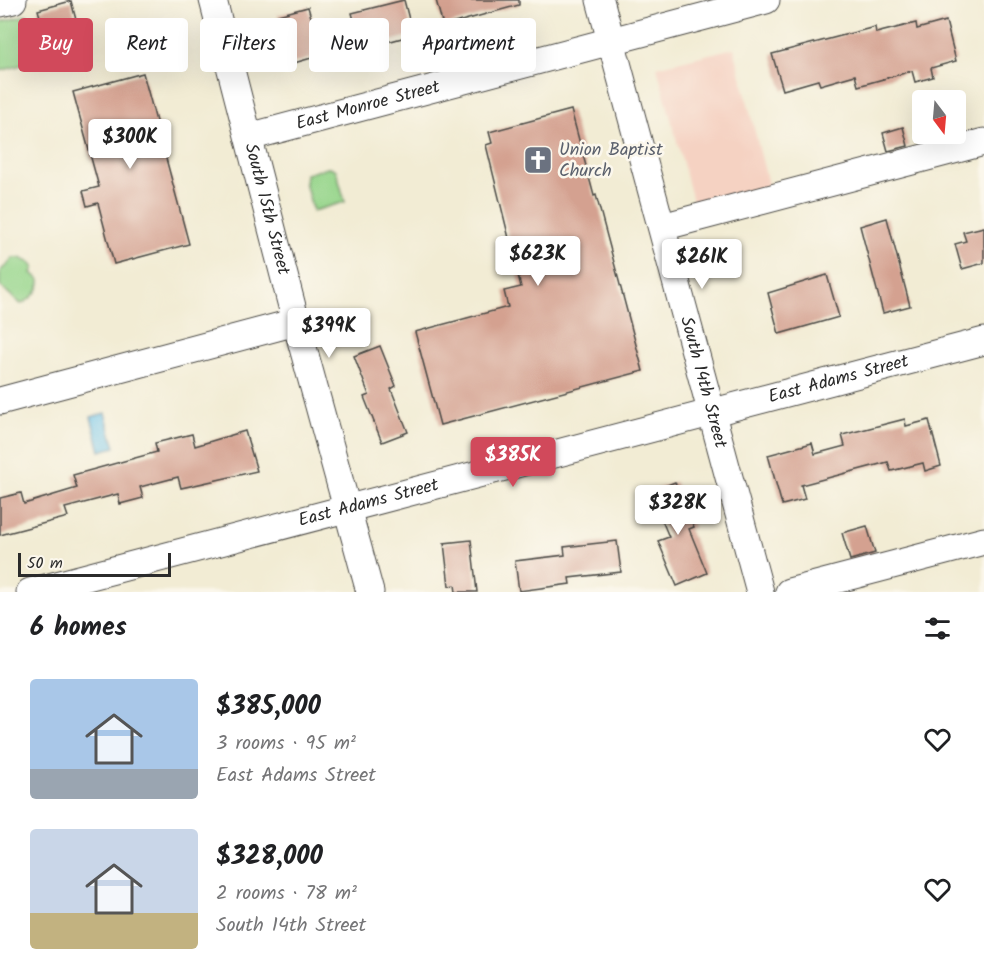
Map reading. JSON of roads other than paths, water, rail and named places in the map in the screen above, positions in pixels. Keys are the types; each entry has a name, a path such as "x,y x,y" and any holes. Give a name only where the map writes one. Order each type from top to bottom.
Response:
{"street":[{"path":"0,3 13,0"},
{"name":"South 15th Street","path":"213,0 296,322 370,592"},
{"name":"South 14th Street","path":"600,0 760,592"},
{"name":"East Monroe Street","path":"249,137 766,0"},
{"path":"662,227 984,142"},
{"path":"0,401 296,322"},
{"name":"East Adams Street","path":"30,592 984,341"},
{"path":"789,592 984,541"}],"water":[{"path":"105,413 115,447 100,451 91,417"}],"place":[{"name":"Union Baptist Church","path":"538,160"}]}
